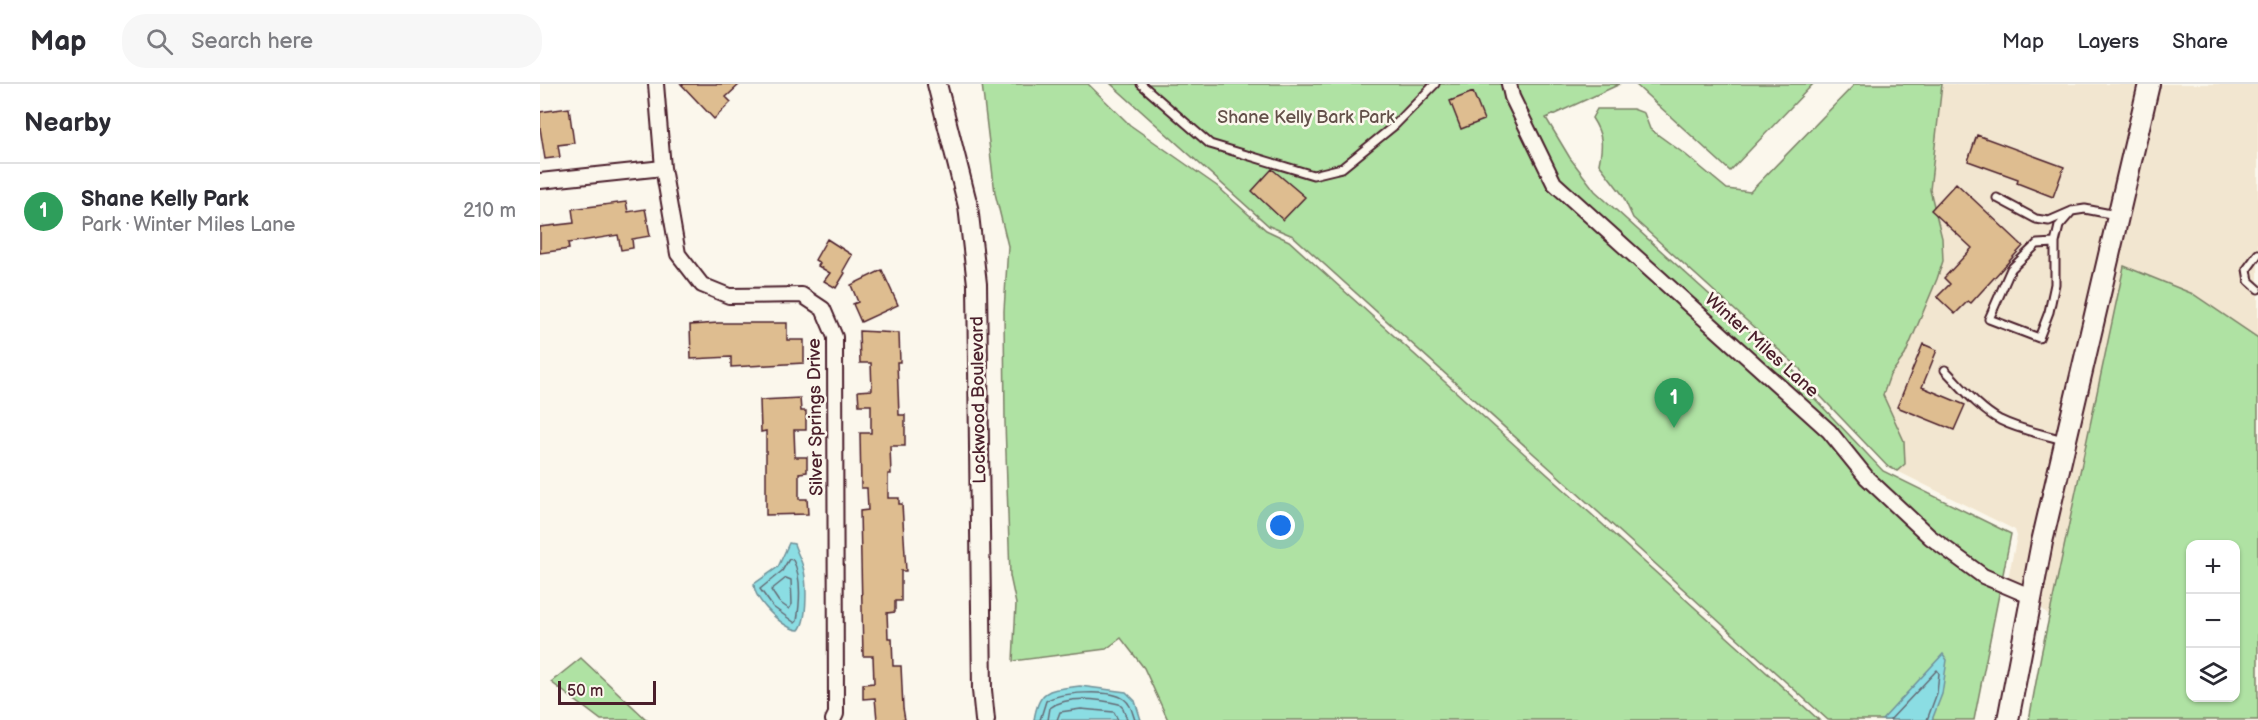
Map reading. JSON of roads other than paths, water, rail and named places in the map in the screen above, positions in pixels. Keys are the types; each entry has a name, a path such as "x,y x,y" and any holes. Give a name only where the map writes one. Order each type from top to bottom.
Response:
{"main road":[{"path":"2008,720 2030,596 2149,84"}],"street":[{"name":"Silver Springs Drive","path":"656,84 663,168 678,255 702,285 729,296 802,295 823,309 835,337 836,714 833,720"},
{"name":"Lockwood Boulevard","path":"937,84 968,206 977,284 982,690 985,720"},
{"name":"Winter Miles Lane","path":"1509,84 1512,97 1554,183 1829,431 1867,478 1930,537 1983,576 2030,596"},
{"path":"540,181 663,168"}],"lane":[{"path":"1141,84 1210,144 1313,175 1342,168 1395,125 1435,84"},
{"path":"1997,198 2036,219 2049,221 2072,211 2085,210 2118,215"},
{"path":"2055,243 2037,244 2011,269 1989,319 2039,338 2049,312 2055,284 2055,243 2059,226 2072,211"},
{"path":"2258,255 2247,269 2249,281 2258,289"},
{"path":"1945,370 1978,404 2000,419 2020,428 2065,441"}],"water":[{"path":"789,543 794,544 802,564 805,581 804,618 799,630 785,625 770,613 755,591 754,584 778,567"},
{"path":"1943,654 1947,660 1942,694 1932,720 1882,720"},
{"path":"1080,686 1126,692 1135,701 1141,720 1034,720 1039,701 1048,692"}],"place":[{"name":"Shane Kelly Park","path":"1674,428"}],"park label":[{"name":"Shane Kelly Bark Park","path":"1306,117"}]}
